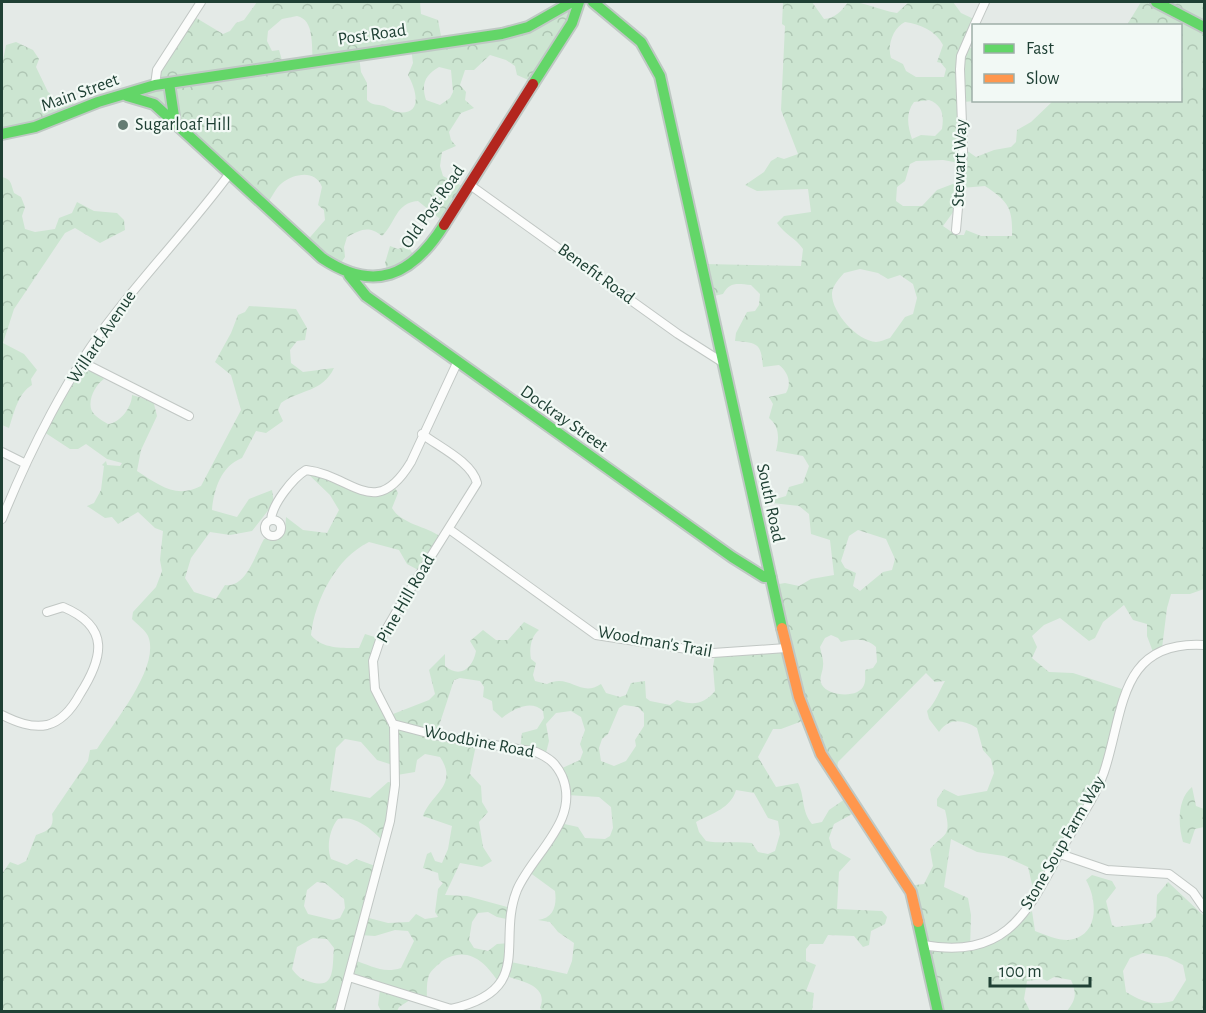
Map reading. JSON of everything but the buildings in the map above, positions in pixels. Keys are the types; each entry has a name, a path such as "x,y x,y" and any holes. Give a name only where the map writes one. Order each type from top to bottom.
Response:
{"street":[{"path":"155,85 157,70 201,2"},
{"name":"Post Road","path":"169,84 502,34 528,27 572,2"},
{"name":"Old Post Road","path":"117,96 144,98 175,123 336,269 363,278 378,278 403,271 437,236 572,22 579,2"},
{"name":"South Road","path":"593,2 636,35 652,54 660,76 786,648 805,717 821,754 911,892 938,1011"},
{"name":"Stewart Way","path":"975,24 985,2"},
{"path":"1156,2 1204,27"},
{"name":"Stewart Way","path":"956,231 963,152 961,56 972,31"},
{"path":"169,84 175,123"},
{"name":"Main Street","path":"2,134 35,127 117,96 155,85 169,84"},
{"name":"Willard Avenue","path":"2,519 26,464 82,362 112,317 230,173"},
{"name":"Benefit Road","path":"470,184 678,334 722,362"},
{"name":"Dockray Street","path":"348,274 366,296 457,363 732,557 764,577 771,577"},
{"path":"82,362 189,416"},
{"path":"271,520 271,514 290,485 306,470 329,476 362,492 376,493 393,485 402,477 411,462 422,434 457,363"},
{"name":"Pine Hill Road","path":"339,1011 393,803 396,771 393,724 375,689 373,661 380,640 398,609 477,483 475,476 466,466 422,434"},
{"path":"2,452 26,464"},
{"name":"Woodman's Trail","path":"449,529 596,635 713,653 786,648"},
{"path":"2,716 28,725 50,724 64,716 76,702 97,666 98,641 93,630 83,618 63,608 47,612"},
{"name":"Stone Soup Farm Way","path":"923,945 965,948 980,945 1009,930 1031,903 1103,774 1125,691 1136,673 1168,647 1204,645"},
{"name":"Woodbine Road","path":"349,977 451,1009 484,995 497,986 507,973 512,913 517,890 558,826 566,806 567,794 558,768 551,759 544,755 393,724"},
{"path":"1060,854 1107,870 1169,874 1193,892 1204,908"}],"green space":[{"path":"257,2 420,2 421,14 438,20 442,41 500,35 579,2 533,82 517,75 515,66 506,60 490,55 474,70 465,70 460,85 466,92 465,100 474,108 461,113 449,132 456,146 442,152 440,166 443,176 468,189 445,223 418,201 405,205 382,236 368,230 347,237 344,247 345,257 336,270 305,243 325,220 324,210 318,205 322,187 319,181 309,175 287,180 282,183 265,207 154,105 126,95 154,86 154,79 193,16 223,34 230,31 236,23 244,20","holes":["297,16 303,18 309,28 313,61 284,67 279,50 272,51 267,41 268,31 282,19","411,48 413,63 408,75 416,100 411,110 397,112 367,100 367,83 361,72 359,56","439,67 451,70 453,92 450,98 440,105 426,100 425,80"]},
{"path":"783,2 812,2 824,19 838,13 848,2 861,3 897,13 909,2 953,2 961,13 976,20 972,24 966,46 972,49 972,101 963,102 966,150 976,157 1011,147 1016,142 1017,130 1031,122 1052,102 1182,102 1182,24 1128,24 1141,2 1204,2 1204,589 1190,594 1171,594 1162,648 1153,652 1147,636 1147,624 1133,620 1124,605 1103,622 1095,638 1089,641 1060,618 1044,625 1032,636 1037,647 1032,658 1049,672 1073,673 1128,691 1100,788 1034,893 1028,867 1004,856 977,852 951,839 944,887 968,898 971,915 970,950 1004,934 1032,911 1035,931 1060,939 1068,940 1078,937 1086,932 1093,917 1093,898 1086,880 1092,875 1112,881 1116,888 1106,901 1112,925 1116,927 1150,923 1156,917 1157,895 1168,882 1204,916 1204,1011 1067,1011 1075,996 1073,985 1071,980 1054,977 1047,981 1043,979 1027,981 1024,999 1030,1011 937,1011 907,886 924,884 933,866 930,849 947,830 945,810 937,806 937,799 944,789 958,796 987,791 994,773 991,759 983,750 977,728 956,721 947,724 939,732 929,719 927,711 945,681 935,682 926,673 838,762 836,777 805,720 781,729 773,729 758,757 776,787 798,783 806,814 812,824 822,822 829,810 845,799 854,813 834,824 829,838 832,848 851,859 839,872 837,909 882,911 887,917 885,924 871,931 869,945 863,947 854,936 828,935 823,944 810,944 806,949 806,961 816,965 806,991 814,993 812,1011 543,1011 540,1008 541,994 537,989 507,976 499,983 481,962 467,955 459,955 442,961 430,973 427,1003 410,1000 397,1011 381,1011 378,1005 380,990 349,978 339,1011 2,1011 2,874 10,862 18,865 26,861 36,835 51,826 52,814 88,761 90,750 97,749 142,679 150,649 147,634 132,619 133,612 156,587 162,571 160,560 163,531 155,528 138,512 118,524 112,517 105,518 87,506 94,503 101,490 104,466 102,465 106,461 107,465 120,466 122,463 107,459 86,444 78,449 70,449 44,432 82,363 104,379 98,385 90,403 95,415 108,424 117,421 124,414 132,395 146,399 152,396 157,416 141,450 137,471 168,489 192,490 201,486 241,410 231,375 215,362 238,315 245,312 249,306 296,309 307,328 305,340 297,341 290,350 291,363 303,372 334,368 324,382 281,403 278,410 283,421 266,433 256,431 242,458 224,472 217,486 212,510 237,517 249,499 272,490 274,503 252,531 230,535 210,532 191,558 185,578 194,592 216,599 225,585 232,585 244,576 264,539 282,536 285,531 286,517 303,530 327,533 339,510 330,495 305,471 314,471 362,494 394,486 398,493 392,508 396,513 401,518 441,537 420,571 407,564 399,550 369,542 357,549 337,569 322,594 311,635 321,643 339,648 359,648 365,634 381,639 373,673 388,716 429,700 435,694 429,670 445,654 445,666 456,672 465,670 472,662 476,651 470,641 483,630 496,640 508,640 524,622 539,630 532,639 531,647 531,659 536,663 533,675 535,681 547,684 562,681 587,688 594,688 601,684 606,693 620,697 626,695 631,683 645,681 646,698 670,705 677,700 698,703 707,699 715,691 713,667 715,655 785,649 773,585 785,583 799,586 811,579 834,575 830,540 811,534 809,514 799,506 772,503 786,496 789,487 803,483 809,466 803,456 776,451 778,433 769,418 773,404 769,397 786,393 789,385 787,374 779,365 763,367 761,353 757,346 735,341 736,333 747,312 755,311 759,305 760,294 751,285 738,284 728,287 723,294 709,297 703,264 801,266 803,249 777,223 784,216 811,212 808,189 757,191 745,185 764,172 771,161 778,157 784,159 798,154 781,110 785,26 782,24","holes":["905,22 916,24 932,32 940,40 943,45 937,62 946,69 944,77 916,77 906,71 903,64 891,58 892,37 897,28","929,100 934,102 942,112 942,129 935,136 921,135 912,139 908,116 914,102","916,161 954,162 960,169 958,182 937,190 922,206 903,206 896,201 897,187 905,181 910,164","985,186 1008,206 1012,236 981,236 966,230 964,235 956,235 943,226 959,204 961,188","860,269 878,273 888,279 900,275 913,284 917,298 913,314 905,317 890,338 876,342 861,337 840,317 833,301 833,290 844,273","858,530 886,539 895,559 892,570 883,572 860,591 853,586 856,573 845,568 841,561 849,536","831,635 841,642 860,640 876,647 877,662 873,668 865,670 865,682 861,689 850,694 837,694 830,692 822,685 820,680 823,659 820,647 825,638","460,678 480,681 484,687 483,697 492,701 493,710 502,718 522,707 533,706 543,711 544,718 537,729 522,733 520,749 545,757 549,741 546,724 556,713 571,711 581,717 585,730 580,744 583,752 580,760 560,769 567,795 599,797 611,807 613,828 610,836 605,839 585,838 578,827 560,823 529,872 555,891 551,914 538,920 550,922 558,932 574,943 572,961 567,974 511,962 510,943 497,944 488,951 474,948 469,940 472,922 478,913 488,912 511,920 511,908 467,896 445,895 460,863 482,867 492,861 483,847 479,822 488,812 482,802 481,786 470,774 476,745 436,735 454,680","624,705 638,707 644,713 644,726 635,740 636,746 626,761 614,766 601,761 599,748 602,739 608,734 619,708","345,739 361,742 377,760 396,766 397,775 415,772 417,760 425,754 440,757 445,767 445,782 423,816 452,826 448,849 442,863 435,861 431,852 427,854 423,868 438,873 439,880 443,883 438,889 435,912 438,917 425,919 416,914 409,922 388,923 365,917 378,867 356,859 347,865 331,859 330,838 338,819 345,818 357,821 369,828 384,842 395,783 388,782 370,798 330,790 336,748","736,790 754,793 768,818 778,821 780,834 775,851 768,854 758,852 752,843 706,841 699,832 696,822 715,813 730,801","317,882 325,883 344,899 345,908 340,918 333,920 308,914 304,906 307,890","395,930 408,931 414,941 401,968 388,970 353,960 360,935 375,936","313,938 327,939 334,948 331,975 325,983 308,981 292,969 297,947","1143,953 1167,957 1183,965 1186,980 1173,1001 1148,1002 1126,992 1123,971 1130,958"]},
{"path":"16,42 33,50 39,59 36,67 48,92 58,100 72,100 77,113 2,135 2,66 6,45"},
{"path":"2,177 12,185 14,193 21,197 25,207 22,216 25,229 35,232 55,229 59,218 72,213 77,202 94,211 117,213 124,220 125,230 100,243 75,228 65,233 14,309 3,343 24,354 37,370 31,379 32,385 23,393 17,404 9,428 2,425"},
{"path":"390,246 398,249 407,246 418,260 389,276 385,263"},
{"path":"1192,787 1196,806 1204,809 1204,827 1195,829 1190,844 1183,842 1180,813 1184,798"}],"traffic: fast":[{"path":"2,134 35,127 98,102 155,85 502,34 528,27 572,2"},
{"path":"533,84 572,23 579,2"},
{"path":"593,2 641,42 660,76 782,628"},
{"path":"1156,2 1204,27"},
{"path":"169,83 175,123 322,258 341,269 358,275 390,274 419,257 444,225"},
{"path":"127,96 154,104 175,123"},
{"path":"349,275 366,296 732,557 764,577 771,577"},
{"path":"918,922 938,1012"}],"traffic: slow":[{"path":"782,628 799,697 821,754 911,892 918,922"}],"traffic: jam":[{"path":"444,225 533,84"}],"place":[{"name":"Sugarloaf Hill","path":"123,125"}]}
